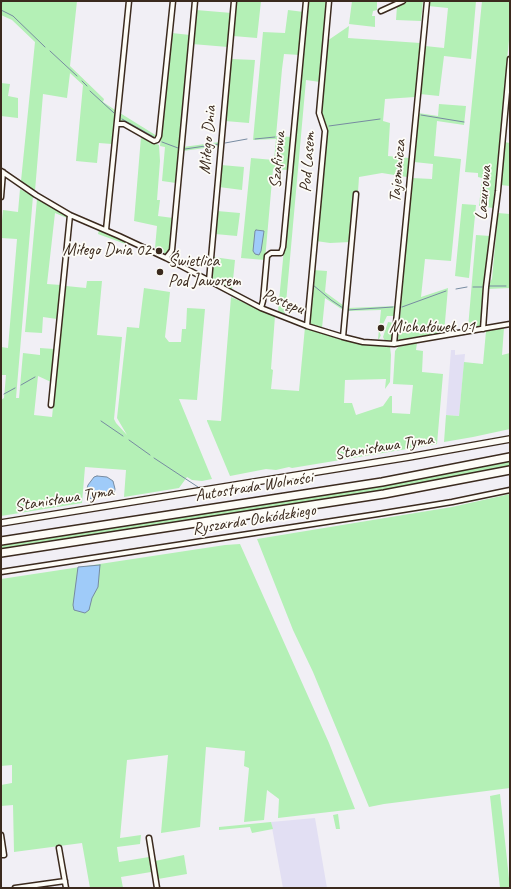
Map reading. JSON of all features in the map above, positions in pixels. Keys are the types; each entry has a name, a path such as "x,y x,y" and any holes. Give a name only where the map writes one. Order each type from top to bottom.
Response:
{"highway":[{"name":"Autostrada Wolności","path":"1,541 382,482 510,457"},
{"name":"Autostrada Wolności","path":"1,553 384,494 510,470"}],"street":[{"path":"106,230 129,1"},
{"path":"117,124 124,124 154,141 159,136 173,1"},
{"path":"166,258 172,250 195,1"},
{"name":"Miłego Dnia","path":"209,281 234,1"},
{"name":"Szafirowa","path":"261,308 263,301 266,256 271,253 281,253 283,247 306,1"},
{"name":"Pod Lasem","path":"307,326 325,131 319,113 329,1"},
{"path":"381,11 403,1"},
{"name":"Tajemnicza","path":"394,344 427,1"},
{"name":"Lazurowa","path":"483,329 510,59"},
{"path":"1,196 2,172"},
{"name":"Postępu","path":"2,172 36,195 70,215 166,258 261,308 307,326 367,342 394,344 510,324"},
{"path":"343,336 356,194"},
{"path":"51,405 70,215"},
{"name":"Stanisława Tyma","path":"1,523 409,457 510,439"},
{"name":"Ryszarda Ochódzkiego","path":"1,572 378,514 452,502 510,490"},
{"path":"1,835 2,855"},
{"path":"148,838 157,888"},
{"path":"59,848 66,888"},
{"path":"15,888 65,881"}],"shaded area":[{"path":"451,350 455,350 455,355 465,354 459,416 446,415"},
{"path":"315,818 327,888 283,888 271,822"}],"green space":[{"path":"1,1 77,1 70,66 104,99 103,102 115,110 112,144 99,143 97,163 76,161 83,85 70,73 67,98 43,94 35,191 21,181 35,42 12,20 1,15"},
{"path":"236,1 261,1 257,38 233,36"},
{"path":"308,1 327,1 320,82 306,80 285,314 278,311"},
{"path":"352,1 377,1 377,10 373,11 372,16 375,16 375,27 349,24"},
{"path":"407,1 423,1 421,21 396,20 397,6"},
{"path":"429,1 476,1 471,59 444,56 439,96 420,94 425,46 444,48 448,8 428,6"},
{"path":"482,1 510,1 510,29 493,208 479,206 482,178 478,177 478,173 465,172"},
{"path":"196,10 232,13 228,47 192,44"},
{"path":"288,10 304,12 300,55 284,54 282,69 276,136 292,137 289,170 273,169 265,260 241,258 251,158 274,160 276,139 253,140 263,32 285,33"},
{"path":"349,26 348,38 420,43 415,97 385,99 383,121 390,123 388,156 409,158 407,177 382,173 359,177 358,192 354,192 350,242 330,243 316,241 327,129 320,112 327,41"},
{"path":"172,33 190,35 176,183 162,181 165,147 160,146"},
{"path":"231,59 255,60 249,123 225,121"},
{"path":"1,83 10,84 8,96 18,98 18,118 1,116"},
{"path":"439,104 466,106 464,125 437,121 434,156 461,159 451,261 425,259 421,297 448,288 444,333 402,341 398,339 412,178 432,179 433,164 414,162 418,113 438,116"},
{"path":"120,113 157,136 153,138 120,121"},
{"path":"141,137 159,145 160,161 157,200 160,200 158,216 173,218 169,252 166,254 155,248 157,226 134,221"},
{"path":"220,142 219,146 183,151 183,147"},
{"path":"504,142 510,143 510,186 500,185"},
{"path":"221,165 244,167 242,190 219,187"},
{"path":"20,189 33,196 16,398 19,398 23,353 40,355 40,348 54,349 51,382 38,376 34,415 52,417 66,286 86,288 87,281 102,281 97,335 122,337 114,419 127,435 117,418 127,327 139,328 144,288 170,292 165,337 169,342 181,342 182,329 186,329 187,308 205,309 197,400 179,399 212,479 202,481 192,480 187,477 179,488 124,497 126,470 85,467 82,503 1,516 1,400 4,398 6,375 1,375 1,347 8,348 17,239 1,238 1,231 3,210 18,212"},
{"path":"37,199 68,216 67,218 55,213 47,284 61,285 57,319 43,317 42,333 25,332"},
{"path":"462,204 476,205 469,278 455,276"},
{"path":"217,211 240,213 237,236 215,234"},
{"path":"498,213 510,214 510,288 487,289 492,279"},
{"path":"99,230 127,241 128,245 98,234"},
{"path":"476,235 490,236 480,326 468,328"},
{"path":"213,257 235,260 232,290 210,278"},
{"path":"313,270 327,271 325,292 344,306 343,310 325,298 322,328 308,324"},
{"path":"231,297 275,316 271,389 299,391 305,327 339,339 390,347 390,382 385,389 386,379 345,380 344,403 352,403 356,415 383,406 390,396 392,396 392,413 410,414 413,385 393,384 395,351 398,347 417,343 416,350 423,351 422,372 443,374 437,444 292,468 289,467 276,470 266,469 230,476 207,420 221,421"},
{"path":"396,306 394,316 387,316 381,326 381,335 379,339 381,310 347,311 347,308"},
{"path":"388,322 394,323 393,340 385,341 383,337"},
{"path":"504,328 502,355 510,353 510,429 444,442 446,415 459,416 464,362 483,364 486,331"},
{"path":"510,460 510,467 425,484 1,550 1,543"},
{"path":"510,494 510,788 369,807 313,672 293,630 257,539 452,507"},
{"path":"240,544 329,743 355,809 278,818 279,799 267,790 264,820 244,822 249,768 244,766 245,751 206,747 200,827 161,833 168,755 127,760 120,838 141,835 140,844 117,847 119,862 149,857 151,872 121,877 123,888 90,888 82,843 14,852 13,805 1,806 1,785 12,783 12,765 1,766 1,579"},
{"path":"500,794 510,888 500,888 490,796"},
{"path":"338,814 340,829 336,829 333,815"},
{"path":"271,822 273,829 252,833 250,827 219,830 219,827"},
{"path":"184,855 187,874 158,879 155,861"}],"water":[{"path":"256,230 264,231 259,255 255,254 253,251"},
{"path":"94,477 107,477 113,481 115,489 114,494 110,496 101,494 92,499 87,497 86,492 88,485"},
{"path":"100,565 98,587 92,598 89,610 85,613 74,610 73,605 78,567"}],"waterway":[{"path":"1,7 2,1"},
{"path":"1,10 13,16 45,47"},
{"path":"50,51 77,76"},
{"path":"82,81 87,86"},
{"path":"90,91 114,113"},
{"path":"421,115 464,122"},
{"path":"122,119 154,137"},
{"path":"329,126 380,119"},
{"path":"255,139 275,137"},
{"path":"225,143 247,139"},
{"path":"162,142 178,148"},
{"path":"185,149 219,144"},
{"path":"313,285 343,308"},
{"path":"489,286 506,286"},
{"path":"456,289 467,287"},
{"path":"473,287 482,287"},
{"path":"402,307 446,291"},
{"path":"348,310 393,307"},
{"path":"21,385 35,377"},
{"path":"4,394 15,388"},
{"path":"101,421 123,436"},
{"path":"129,440 150,455"},
{"path":"154,458 198,487"}],"place":[{"name":"Miłego Dnia 02","path":"159,251"},
{"name":"Świetlica Pod Jaworem","path":"160,272"},
{"name":"Michałówek 01","path":"381,328"}]}
